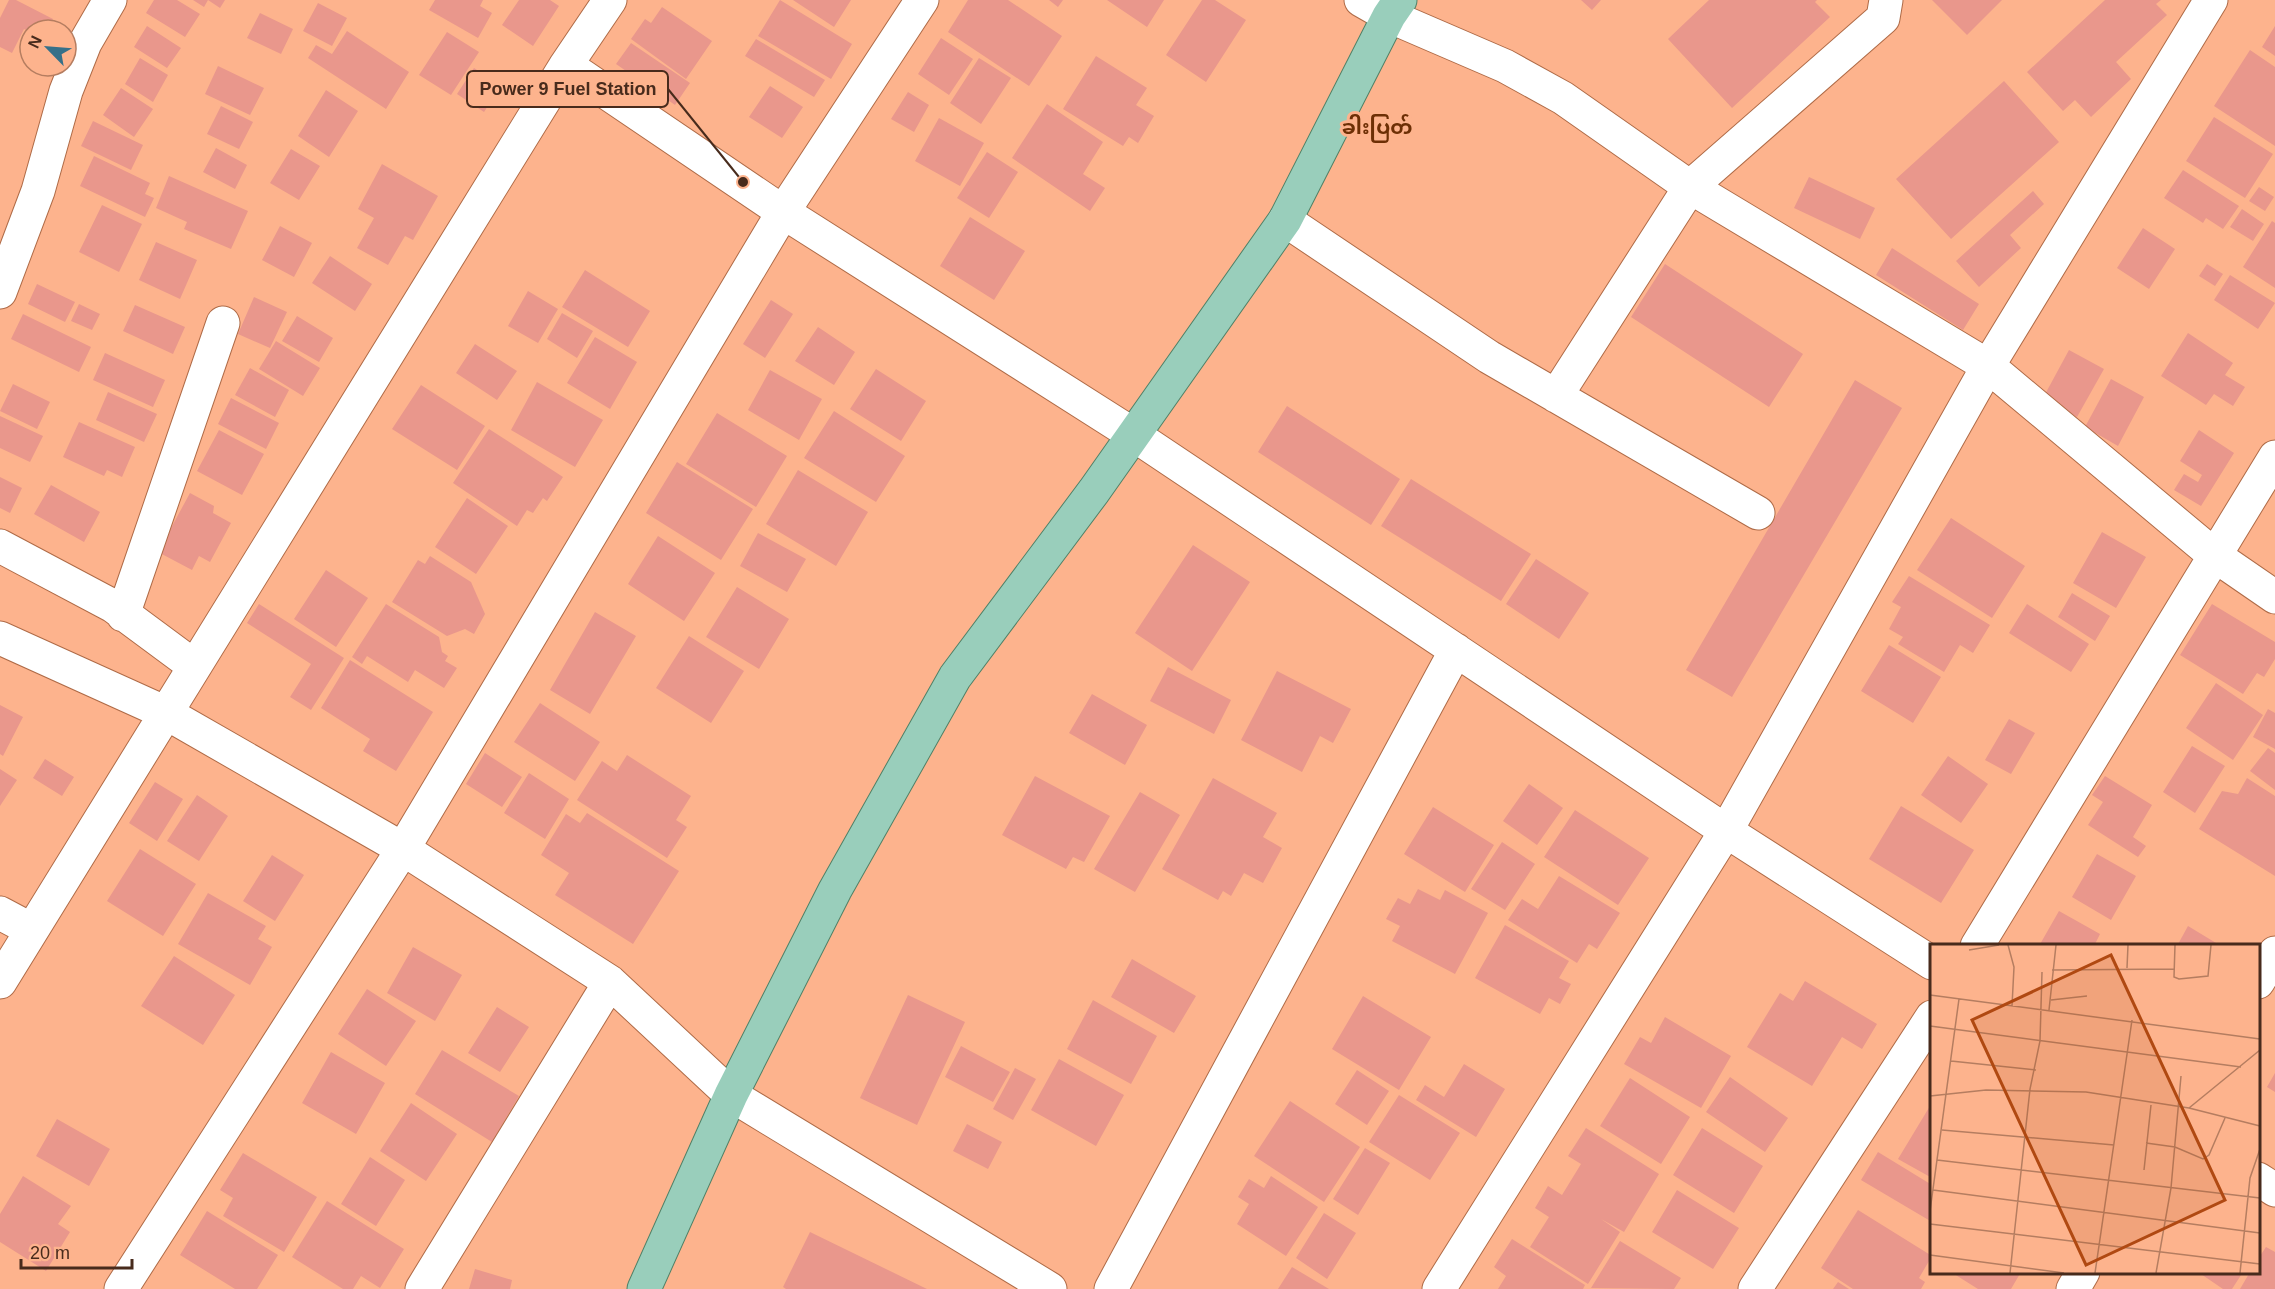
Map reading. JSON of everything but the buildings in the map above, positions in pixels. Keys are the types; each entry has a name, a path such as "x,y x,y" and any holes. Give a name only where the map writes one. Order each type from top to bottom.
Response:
{"main road":[{"path":"644,1289 731,1095 835,890 955,677 1134,435 1285,220 1395,8"}],"street":[{"path":"0,292 38,191 66,91 86,43 110,0"},
{"path":"0,982 566,65 610,0"},
{"path":"121,1289 403,849 783,212 921,0"},
{"path":"1361,0 1395,8 1563,98 1690,187 1988,366 2214,555 2275,597"},
{"path":"1556,396 1690,187 1883,18 1886,0"},
{"path":"1438,1289 1726,831 1988,366 2211,0"},
{"path":"566,65 783,212 1134,435 1726,831 1930,962"},
{"path":"1285,220 1489,357 1758,513"},
{"path":"123,615 223,323"},
{"path":"1978,944 2275,457"},
{"path":"0,546 123,615 194,666"},
{"path":"0,638 166,713 403,849 610,982 731,1095 1050,1289"},
{"path":"1111,1289 1456,650"},
{"path":"0,913 32,930"},
{"path":"2260,980 2275,953"},
{"path":"422,1289 610,982"},
{"path":"1755,1289 1930,1020"},
{"path":"2260,1180 2275,1190"},
{"path":"2073,1289 2082,1274"}],"place":[{"name":"Power 9 Fuel Station","path":"743,182"}],"district":[{"name":"ခါးပြတ်","path":"1377,127"}]}
